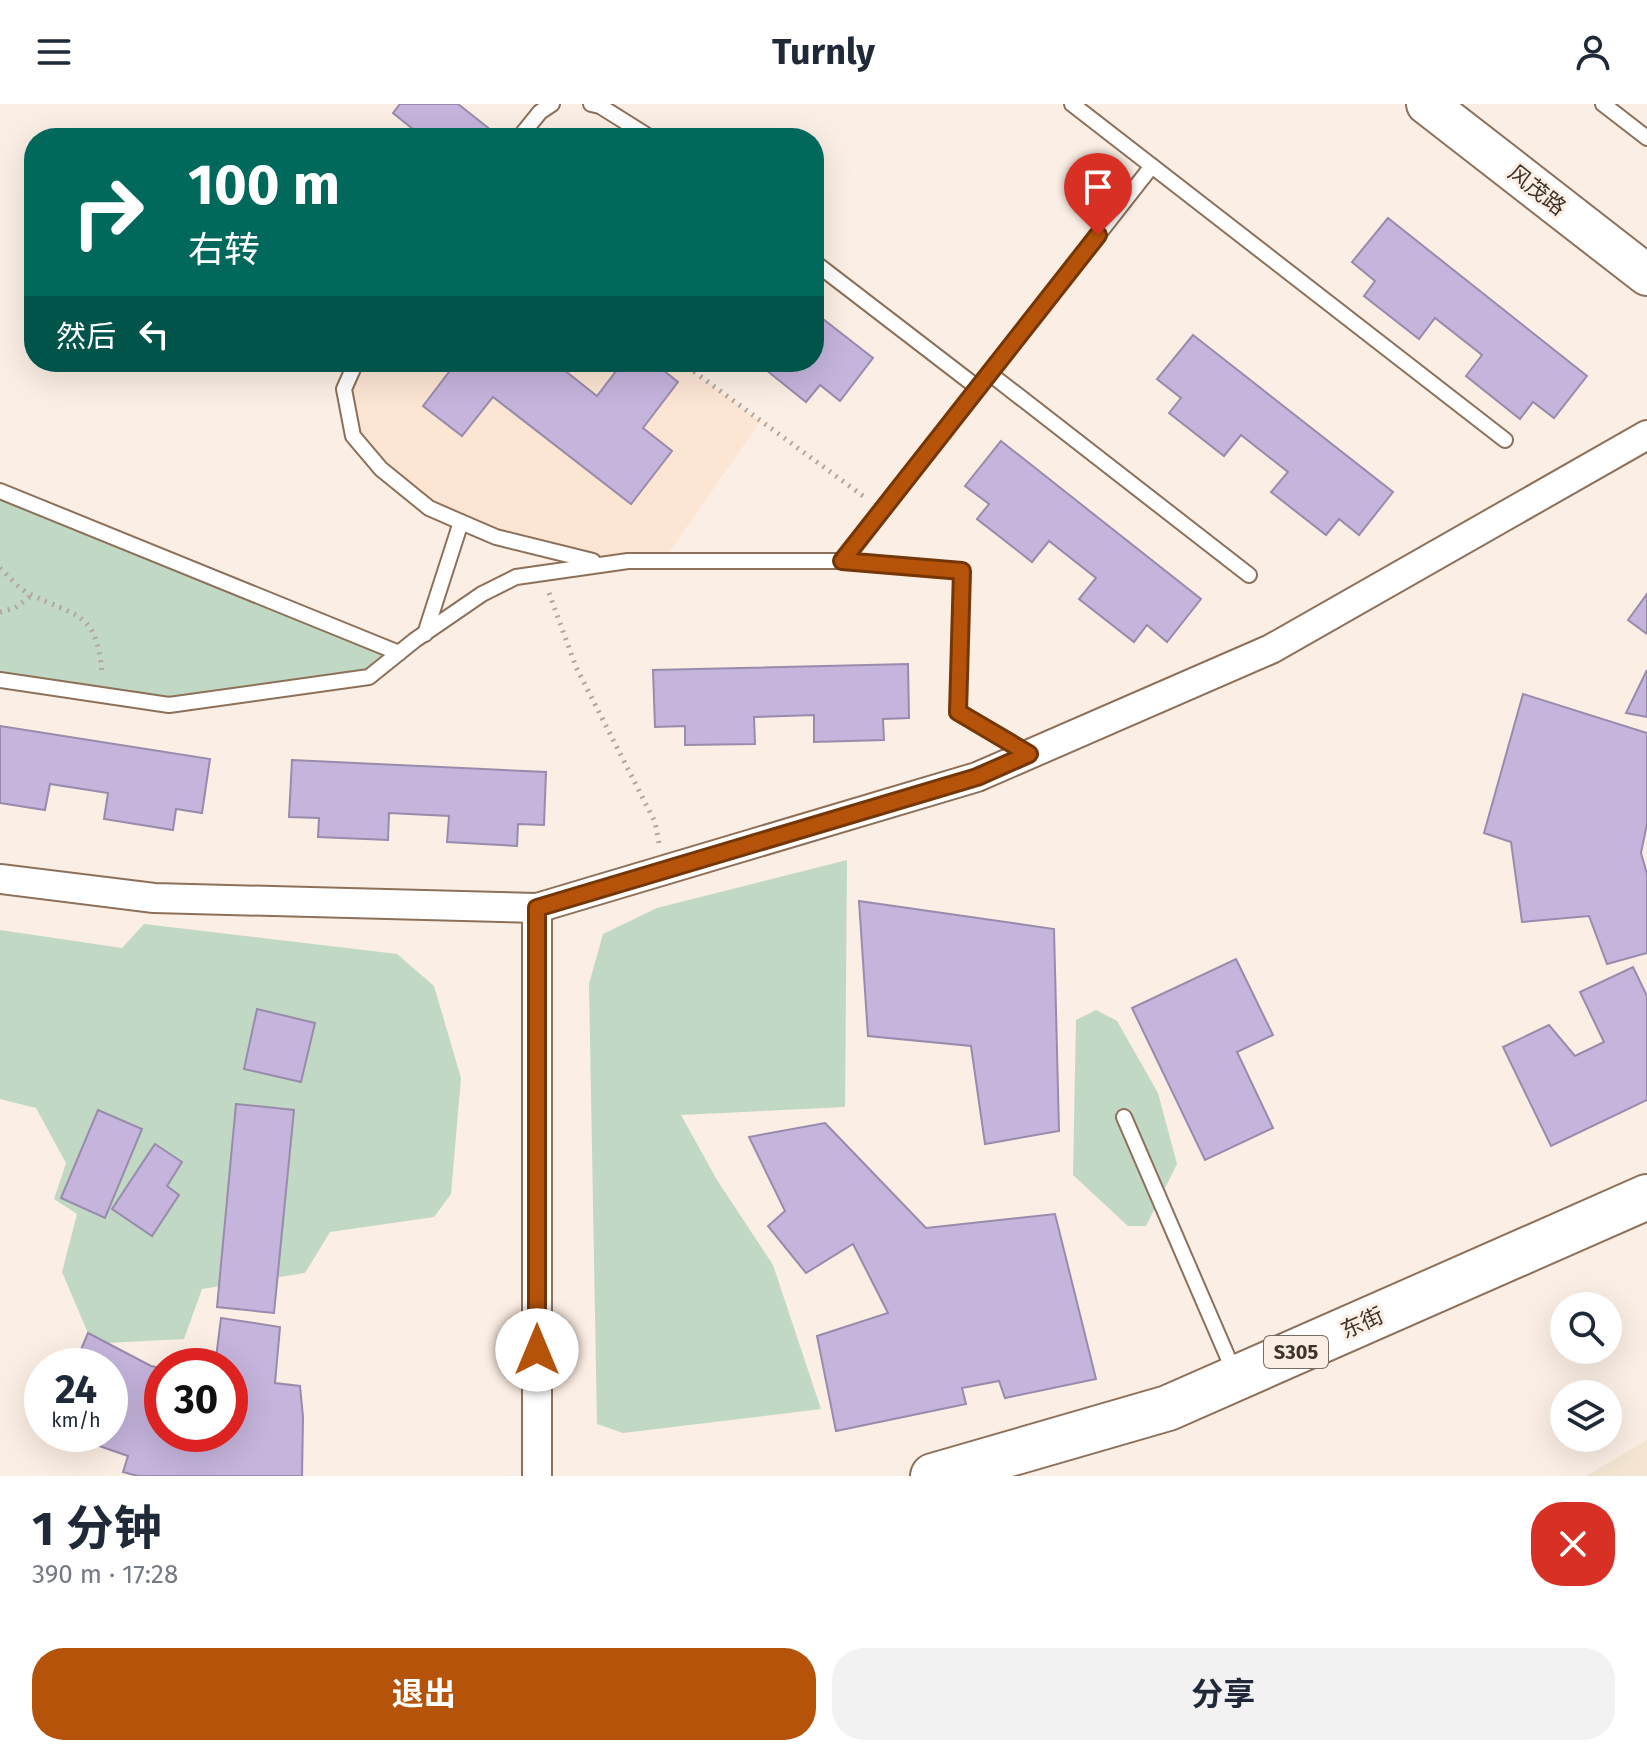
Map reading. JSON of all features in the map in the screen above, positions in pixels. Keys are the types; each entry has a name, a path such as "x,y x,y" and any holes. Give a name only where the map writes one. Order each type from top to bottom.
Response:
{"main road":[{"name":"东街","path":"933,1476 1168,1408 1647,1197"}],"street":[{"name":"风茂路","path":"1427,104 1647,275"},
{"path":"0,879 154,898 537,908 977,777 1271,649 1647,435"},
{"path":"537,908 537,1476"}],"lane":[{"path":"527,128 540,112 552,104"},
{"path":"591,104 600,106 635,128"},
{"path":"1072,104 1505,440"},
{"path":"1603,104 1647,138"},
{"path":"842,561 1152,166"},
{"path":"824,270 978,388"},
{"path":"352,372 344,389 353,436 381,469 429,508 496,537 605,564"},
{"path":"989,373 1249,575"},
{"path":"0,491 399,653"},
{"path":"425,634 461,522"},
{"path":"0,680 169,705 369,677 482,594 516,577 628,561 842,561 962,571 958,712 1029,754"},
{"path":"1124,1117 1237,1378"}],"path":[{"path":"695,372 882,510"},
{"path":"0,568 26,593 58,605 85,621 100,645 102,675 92,694"},
{"path":"542,573 576,667 655,822 665,870"},
{"path":"0,612 15,608 32,595"}],"shaded area":[{"path":"352,372 694,372 760,422 663,561 605,564 496,537 429,508 353,436 344,392"},
{"path":"1647,1440 1647,1476 1586,1476"}],"green space":[{"path":"0,491 399,653 369,677 169,705 0,680"},
{"path":"847,860 845,1107 681,1115 717,1180 773,1265 821,1409 623,1433 597,1424 589,984 603,934 657,908"},
{"path":"144,924 397,954 434,986 461,1078 451,1194 434,1217 330,1232 305,1273 202,1289 184,1339 107,1343 88,1333 62,1272 77,1214 54,1199 66,1163 36,1108 0,1099 0,930 122,948"},
{"path":"1096,1010 1117,1021 1158,1093 1177,1164 1146,1226 1128,1226 1073,1175 1076,1020"}],"building":[{"path":"400,104 458,104 488,128 412,128 393,113"},
{"path":"1388,218 1587,376 1554,418 1533,402 1520,419 1466,376 1482,355 1435,318 1419,339 1364,296 1375,281 1352,262"},
{"path":"824,320 873,358 840,401 820,385 806,402 768,372 824,372"},
{"path":"1193,335 1393,492 1359,535 1339,519 1326,535 1271,492 1288,472 1241,435 1224,456 1169,413 1181,398 1157,379"},
{"path":"449,372 567,372 597,396 615,372 666,372 678,382 643,428 672,451 631,504 493,397 462,436 423,406"},
{"path":"1001,441 1201,599 1167,642 1147,625 1134,642 1079,599 1096,578 1049,541 1032,562 977,519 989,504 965,486"},
{"path":"1647,594 1647,634 1628,620"},
{"path":"908,664 909,718 883,719 884,740 814,742 814,715 754,717 755,744 685,745 685,726 655,727 653,670"},
{"path":"1647,670 1647,717 1626,713"},
{"path":"1523,694 1647,733 1647,824 1641,853 1647,874 1647,953 1607,964 1589,916 1522,922 1511,842 1484,833"},
{"path":"0,726 210,759 202,813 176,809 173,830 104,819 108,793 50,784 45,810 0,803"},
{"path":"292,760 546,772 544,825 518,824 517,846 447,842 449,816 389,813 388,840 318,837 319,818 289,817"},
{"path":"859,901 1054,929 1059,1131 985,1144 971,1046 868,1036"},
{"path":"1236,959 1273,1035 1237,1052 1273,1128 1205,1160 1132,1008"},
{"path":"1633,967 1647,996 1647,1100 1551,1146 1503,1047 1549,1025 1575,1056 1604,1042 1580,992"},
{"path":"257,1009 315,1023 301,1082 244,1069"},
{"path":"236,1104 294,1110 274,1313 217,1307"},
{"path":"98,1110 142,1129 105,1218 61,1198"},
{"path":"825,1123 926,1228 1055,1214 1096,1379 1005,1398 999,1381 962,1388 966,1404 836,1431 817,1336 888,1313 853,1244 806,1273 768,1226 785,1211 749,1137"},
{"path":"155,1144 182,1162 167,1186 179,1195 152,1236 112,1209"},
{"path":"221,1318 280,1327 275,1383 300,1386 302,1476 138,1476 123,1472 128,1456 116,1452 128,1452 128,1354 144,1362 144,1452 248,1452 248,1348 217,1348"},
{"path":"88,1333 117,1348 82,1348"}],"route":[{"path":"537,1350 537,908 977,777 1029,754 958,712 962,571 842,561 1098,235"}]}
